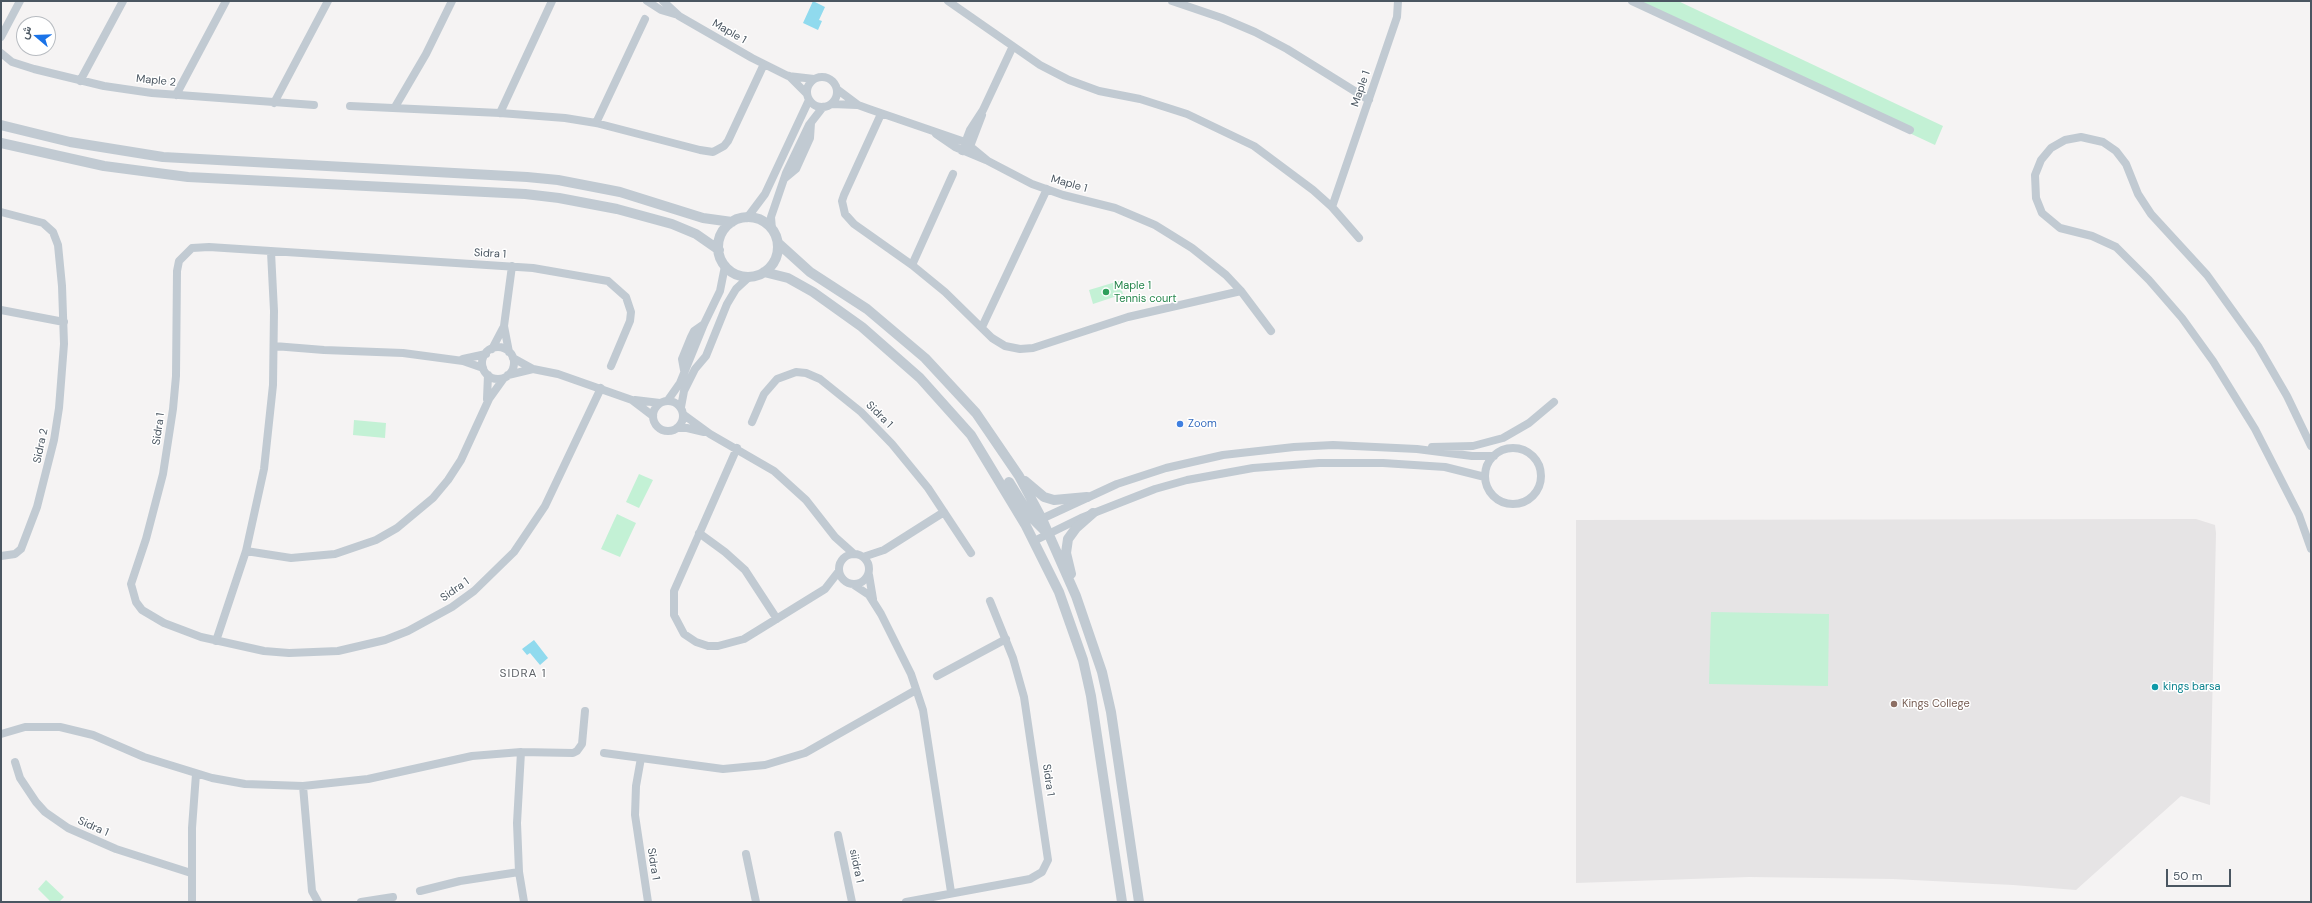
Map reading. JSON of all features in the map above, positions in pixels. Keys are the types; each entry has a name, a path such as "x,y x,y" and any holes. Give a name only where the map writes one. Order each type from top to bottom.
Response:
{"street":[{"path":"1,36 20,1"},
{"path":"80,81 123,1"},
{"path":"176,95 226,1"},
{"path":"274,103 328,1"},
{"path":"395,107 426,54 452,1"},
{"path":"500,113 552,1"},
{"name":"Maple 1","path":"663,1 679,16 788,76"},
{"path":"948,1 1040,65 1069,80 1099,91 1175,110 1232,134 1274,160 1332,207 1359,238"},
{"path":"1172,1 1222,18 1266,38 1369,100"},
{"name":"Maple 1","path":"1332,207 1397,17 1398,1"},
{"path":"1632,1 1910,130"},
{"path":"651,2 679,16"},
{"path":"596,123 645,19"},
{"path":"788,76 814,79 826,77 832,80 838,90 858,105 934,132 966,148 1013,46"},
{"name":"Maple 2","path":"1,53 12,62 80,81 126,89 176,95 314,105"},
{"path":"350,106 500,113 596,123 706,152 719,150 731,136 764,64"},
{"path":"788,76 813,104 823,107"},
{"path":"747,218 765,194 808,97 807,88 814,79"},
{"path":"832,104 838,90"},
{"path":"858,105 832,104 823,107 811,121 810,138 792,174 784,179 771,217 772,229 778,243 810,272 867,308 925,358 976,413 1020,476 1044,497 1054,500 1087,497"},
{"path":"881,114 846,189 843,208 845,214 854,224 912,265 982,327 992,338 1005,346 1026,349 1128,317 1241,290"},
{"path":"1,124 70,142 163,157 558,180 620,192 651,200 703,218 732,222 747,218 761,221 772,229"},
{"path":"2311,446 2287,396 2246,328 2207,275 2151,214 2138,194 2126,164 2116,151 2103,142 2080,137 2065,140 2052,148 2041,160 2035,175 2034,191 2042,213 2060,228 2092,236 2116,247 2144,274 2182,318 2221,372 2256,428 2296,510 2311,549"},
{"path":"1,143 96,164 188,177 525,194 558,198 617,209 672,224 696,234 719,250"},
{"name":"Maple 1","path":"966,148 1010,173 1047,189 1115,208 1155,225 1192,248 1241,290 1271,330"},
{"path":"912,265 953,174"},
{"path":"982,327 1047,189"},
{"name":"Sidra 2","path":"1,212 43,223 53,232 58,245 64,322 59,408 47,471 25,542 15,554 1,556"},
{"path":"653,416 656,406 664,402 677,388 684,370 682,359 691,337 698,328 704,324 720,291 725,266 719,250 722,234 732,222"},
{"path":"677,428 683,420 682,411 687,385 697,366 706,356 727,304 736,290 749,278 764,272 776,256 778,243"},
{"name":"Sidra 1","path":"601,388 545,506 531,530 495,573 452,607 408,631 385,640 338,651 289,654 246,648 216,641 178,628 150,615 136,602 131,584 155,507 169,441 176,376 179,261 192,248 209,247 512,266 554,270 608,281 621,291 630,304 630,321 611,366"},
{"path":"216,641 246,551 264,469 273,385 274,279 271,252"},
{"path":"246,551 291,558 328,555 356,548 397,528 433,498 448,480 460,460 486,406 513,367 504,326 512,266"},
{"path":"725,266 736,274 749,278"},
{"path":"764,272 788,278 813,292 862,327 892,351 946,406 971,435 1034,522 1048,534 1076,596 1102,672 1111,712 1139,902"},
{"path":"1,310 64,322"},
{"path":"483,368 489,351 504,326"},
{"path":"274,346 324,350 403,353 457,360 483,368 488,375 496,379 533,369"},
{"path":"457,360 500,348 533,369 558,374 632,400 653,416 659,428 664,430 687,428 710,434"},
{"name":"Sidra 1","path":"752,422 764,394 777,379 796,372 806,373 820,379 861,412 892,444 944,512 971,552"},
{"path":"486,406 488,375"},
{"path":"632,400 677,403 682,411 710,434 737,448 774,471 806,500 835,537 854,554"},
{"path":"1417,449 1473,446 1502,438 1529,423 1554,402"},
{"path":"1034,522 1087,497 1166,468 1223,455 1294,447 1333,445 1417,449 1472,456 1494,456 1511,448 1526,451 1533,456 1540,467 1539,486 1526,501 1511,504 1500,500 1490,492 1486,477 1486,469 1494,456"},
{"path":"737,448 674,591 674,615 678,626 684,634 696,642 718,646 744,639 824,589 839,571 841,562 835,537"},
{"path":"1034,541 1093,513 1136,496 1187,480 1253,468 1286,464 1383,463 1445,467 1486,477"},
{"path":"1020,476 1034,522 1034,541 1059,592 1083,660 1091,696 1122,902"},
{"path":"841,562 848,555 854,554 863,556 884,550 944,512"},
{"path":"1076,596 1066,546 1071,533 1093,513"},
{"path":"699,533 725,552 745,570 777,619"},
{"path":"824,589 863,582 884,550"},
{"path":"863,556 869,571 873,600 904,660 923,710 931,753 951,892"},
{"path":"839,571 851,584 873,600"},
{"name":"Sidra 1","path":"906,902 951,892 1030,879 1042,872 1048,860 1028,717 1019,677 1006,639 990,601"},
{"path":"938,676 1006,639"},
{"path":"604,753 723,769 744,768 785,760 805,753 916,690"},
{"path":"1,734 25,727 42,726 77,730 93,734 144,757 196,774 246,784 303,786 368,779 472,756 521,752 577,751 582,744 585,711"},
{"path":"521,752 517,822 519,872 524,902"},
{"name":"Sidra 1","path":"641,758 636,786 635,815 648,902"},
{"name":"Sidra 1","path":"15,762 20,778 36,802 45,812 68,828 116,849 191,873"},
{"path":"192,902 192,810 196,774"},
{"path":"303,786 312,891 318,902"},
{"name":"siidra 1","path":"838,835 852,902"},
{"path":"746,854 756,902"},
{"path":"420,891 466,880 519,872"},
{"path":"361,902 392,897"}],"shaded area":[{"name":"Kings College","path":"2196,519 2215,525 2216,533 2210,805 2181,796 2076,890 2013,885 1893,879 1749,877 1576,883 1576,520"}],"green space":[{"path":"1627,1 1678,1 1943,126 1935,145"},
{"name":"Maple 1 Tennis court","path":"1119,281 1123,294 1093,304 1089,290"},
{"path":"354,420 386,423 385,438 353,435"},
{"path":"639,474 653,480 639,508 626,502"},
{"path":"617,514 636,523 620,557 601,549"},
{"path":"1711,612 1829,614 1828,686 1709,684"},
{"path":"46,880 64,897 59,902 51,902 38,889"}],"water":[{"path":"813,1 825,7 819,20 822,21 818,30 803,23"},
{"path":"534,640 548,658 540,665 530,653 527,655 522,649"}],"place":[{"name":"Maple 1 Tennis court","path":"1106,292"},
{"name":"Zoom","path":"1180,424"},
{"name":"kings barsa","path":"2155,687"},
{"name":"Kings College","path":"1894,704"}],"district":[{"name":"SIDRA 1","path":"523,674"}]}
